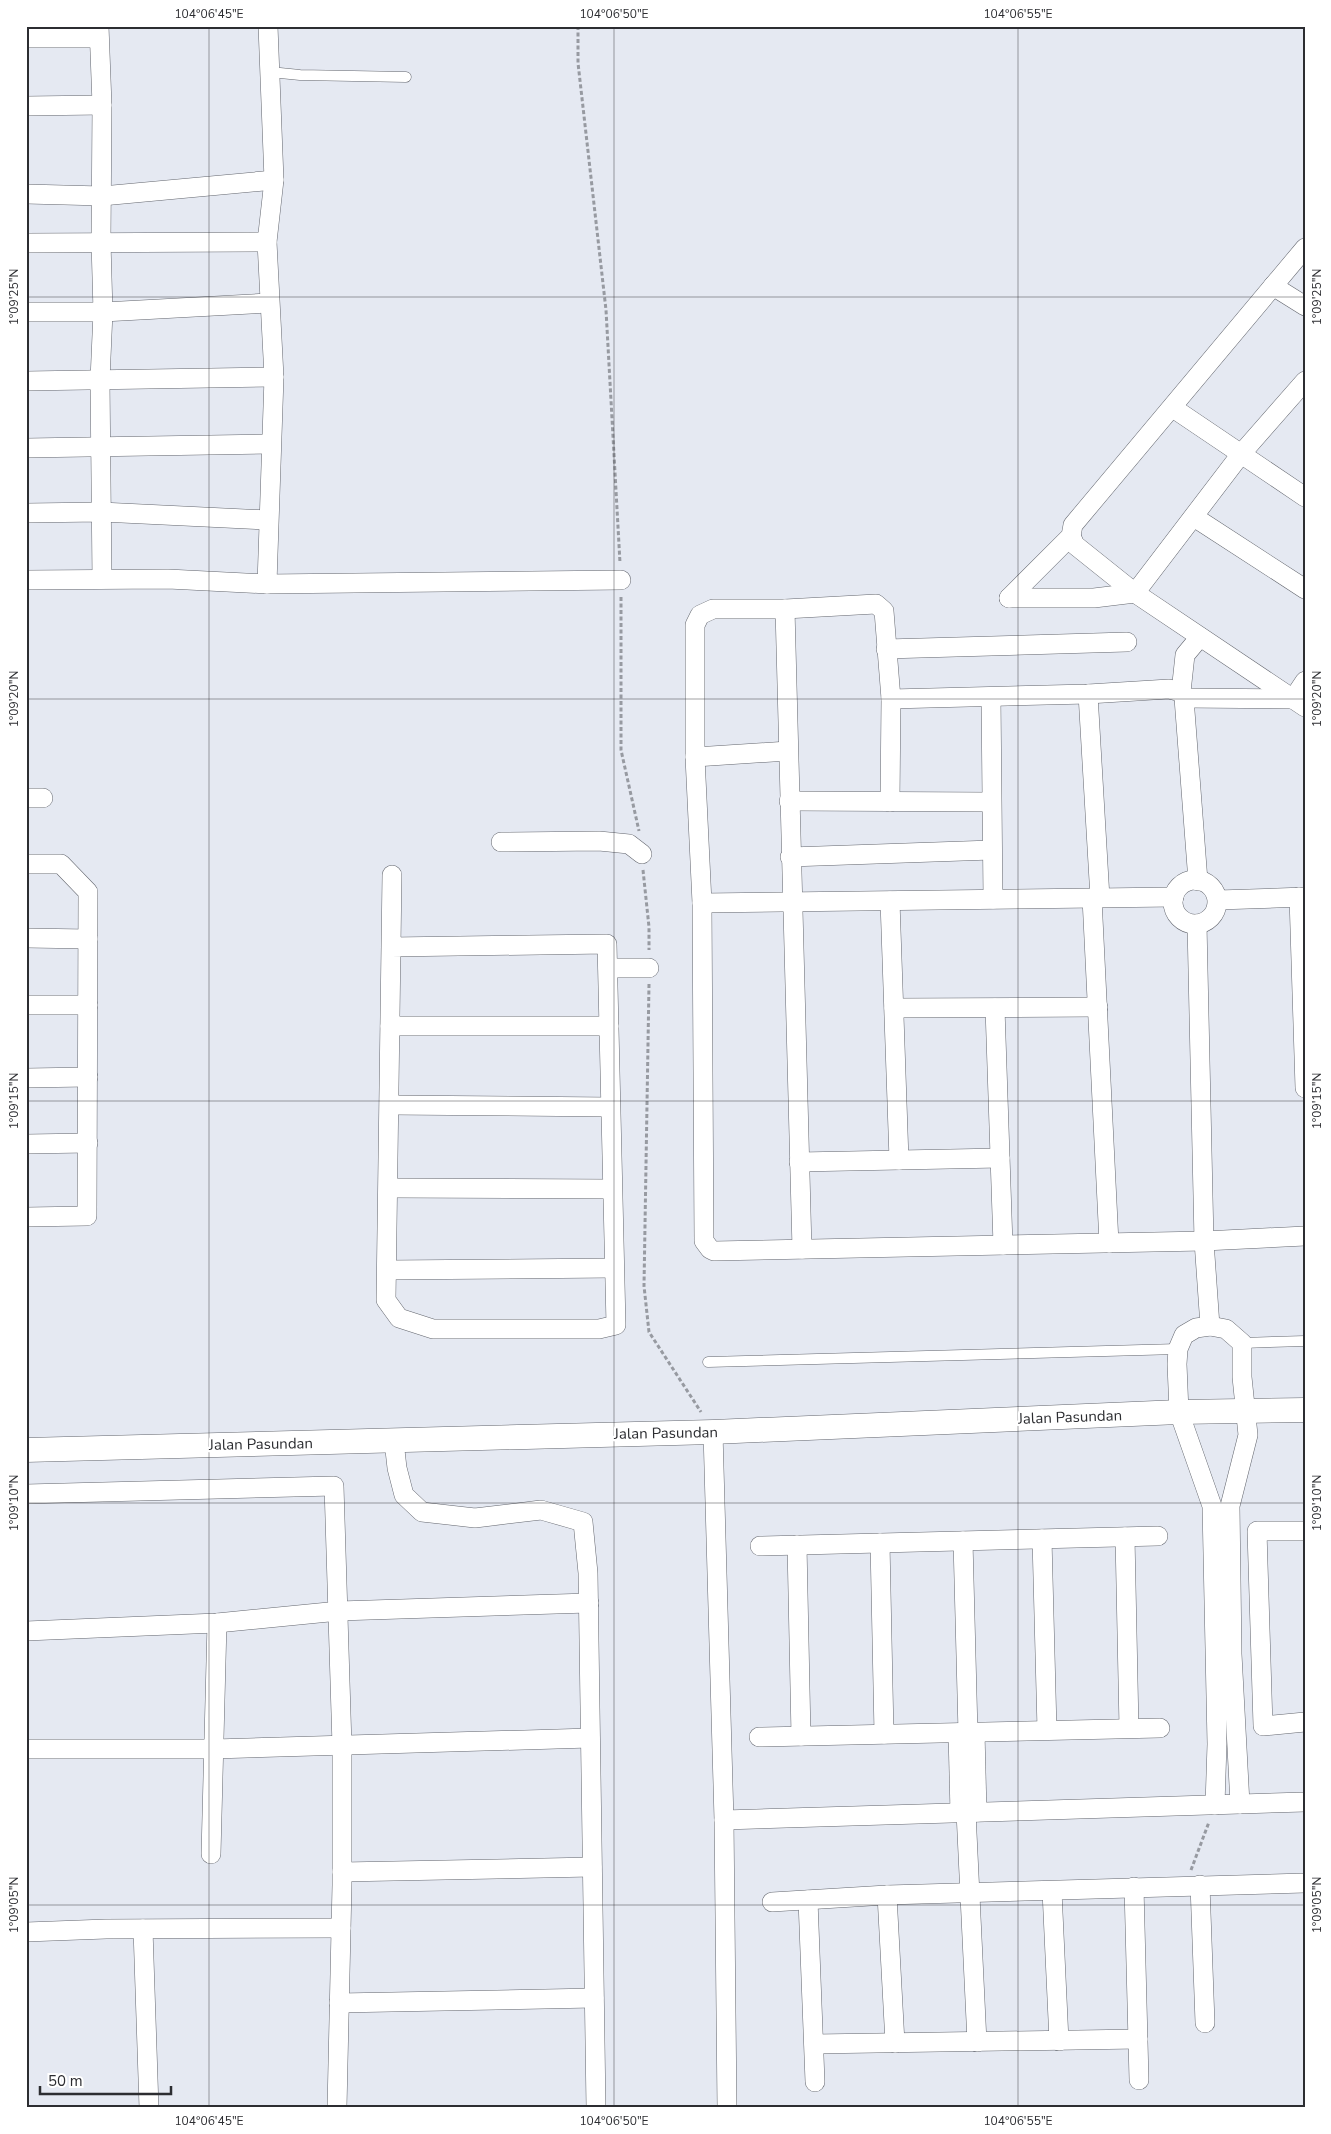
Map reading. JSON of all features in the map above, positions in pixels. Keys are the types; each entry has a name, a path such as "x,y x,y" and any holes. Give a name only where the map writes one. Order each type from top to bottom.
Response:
{"street":[{"path":"267,584 267,520 274,377 267,242 274,180 268,26"},
{"path":"26,38 99,32 102,105 101,242 103,312 100,380 102,579"},
{"path":"26,106 102,105"},
{"path":"26,194 102,196 274,180"},
{"path":"26,243 267,242"},
{"path":"1299,703 1135,594 1075,545 1071,536 1073,525 1173,408 1305,248"},
{"path":"1274,286 1305,306"},
{"path":"26,312 103,312 270,303"},
{"path":"26,380 274,377"},
{"path":"1071,536 1009,598 1094,598 1135,594 1241,454 1305,381"},
{"path":"1173,408 1305,497"},
{"path":"26,448 271,444"},
{"path":"26,513 101,512 267,520"},
{"path":"1194,517 1305,589"},
{"path":"26,580 102,579 267,584 621,580"},
{"path":"890,802 891,699 884,610 881,606 876,604 785,609 713,609 700,615 696,620 696,757 702,904 704,1241 710,1249 714,1251 1204,1241 1305,1236"},
{"path":"785,609 790,857 802,1249"},
{"path":"1198,881 1183,695 1185,654 1200,637"},
{"path":"886,649 1127,642"},
{"path":"1299,703 1305,681"},
{"path":"891,699 1088,694 1169,689 1183,695 1299,703"},
{"path":"1088,694 1098,1007 1110,1243"},
{"path":"991,697 993,900"},
{"path":"696,757 788,751"},
{"path":"789,801 991,802"},
{"path":"500,842 599,841 629,844 642,854"},
{"path":"790,857 992,850"},
{"path":"26,864 62,864 88,892 87,1216 26,1217"},
{"path":"391,948 608,944 613,1268 616,1325 599,1329 433,1329 398,1318 386,1300 388,1270 390,1026 391,948 392,874"},
{"path":"1198,881 1208,885 1218,900 1214,913 1207,921 1197,924 1187,923 1178,916 1173,907 1174,896 1179,887 1188,882 1198,881"},
{"path":"702,904 1174,896"},
{"path":"1218,900 1302,897 1305,1088"},
{"path":"890,901 898,1160"},
{"path":"1197,924 1204,1241 1210,1326"},
{"path":"26,938 88,938"},
{"path":"608,968 649,968"},
{"path":"26,1005 88,1005"},
{"path":"894,1008 1098,1007"},
{"path":"995,1008 1002,1245"},
{"path":"390,1026 609,1026"},
{"path":"26,1078 88,1077"},
{"path":"390,1105 610,1107"},
{"path":"26,1144 88,1143"},
{"path":"799,1162 1000,1158"},
{"path":"389,1188 612,1189"},
{"path":"388,1270 613,1268"},
{"path":"1215,1805 1217,1744 1212,1506 1179,1412 1178,1349 1184,1335 1196,1328 1210,1326 1226,1329 1242,1343 1242,1377 1247,1412 1248,1435 1230,1506 1232,1654 1240,1804"},
{"name":"Jalan Pasundan","path":"26,1450 713,1432 1179,1412 1305,1410"},
{"path":"713,1432 724,1820 727,2108"},
{"path":"394,1441 396,1468 404,1495 422,1512 476,1518 541,1510 583,1522 588,1603 596,2108"},
{"path":"26,1494 334,1486 342,1746 342,1872 337,2108"},
{"path":"1305,1531 1258,1531 1263,1726 1305,1722"},
{"path":"760,1546 1158,1536"},
{"path":"1125,1537 1129,1728"},
{"path":"1042,1539 1046,1730"},
{"path":"963,1541 970,1893 977,2042"},
{"path":"880,1543 884,1734"},
{"path":"796,1545 801,1736"},
{"path":"26,1631 217,1622 339,1611 588,1603"},
{"path":"211,1854 217,1622"},
{"path":"759,1738 1160,1728"},
{"path":"26,1749 214,1749 590,1738"},
{"path":"724,1820 1305,1802"},
{"path":"342,1872 592,1867"},
{"path":"772,1902 887,1895 1305,1882"},
{"path":"1192,1885 1205,2023"},
{"path":"1134,1887 1140,2080"},
{"path":"1052,1891 1059,2040"},
{"path":"887,1895 895,2043"},
{"path":"808,1900 815,2082"},
{"path":"26,1932 143,1929 341,1928"},
{"path":"143,1929 149,2108"},
{"path":"339,2003 594,1998"},
{"path":"814,2044 1138,2039"}],"lane":[{"path":"270,72 300,75 406,77"},
{"path":"1242,1343 1305,1341"},
{"path":"708,1362 1178,1349"}],"path":[{"path":"578,26 578,63 606,310 621,580 621,750 638,816 649,927 644,1286 649,1332 665,1360 684,1382 713,1432"},
{"path":"1192,1885 1215,1805"}]}
